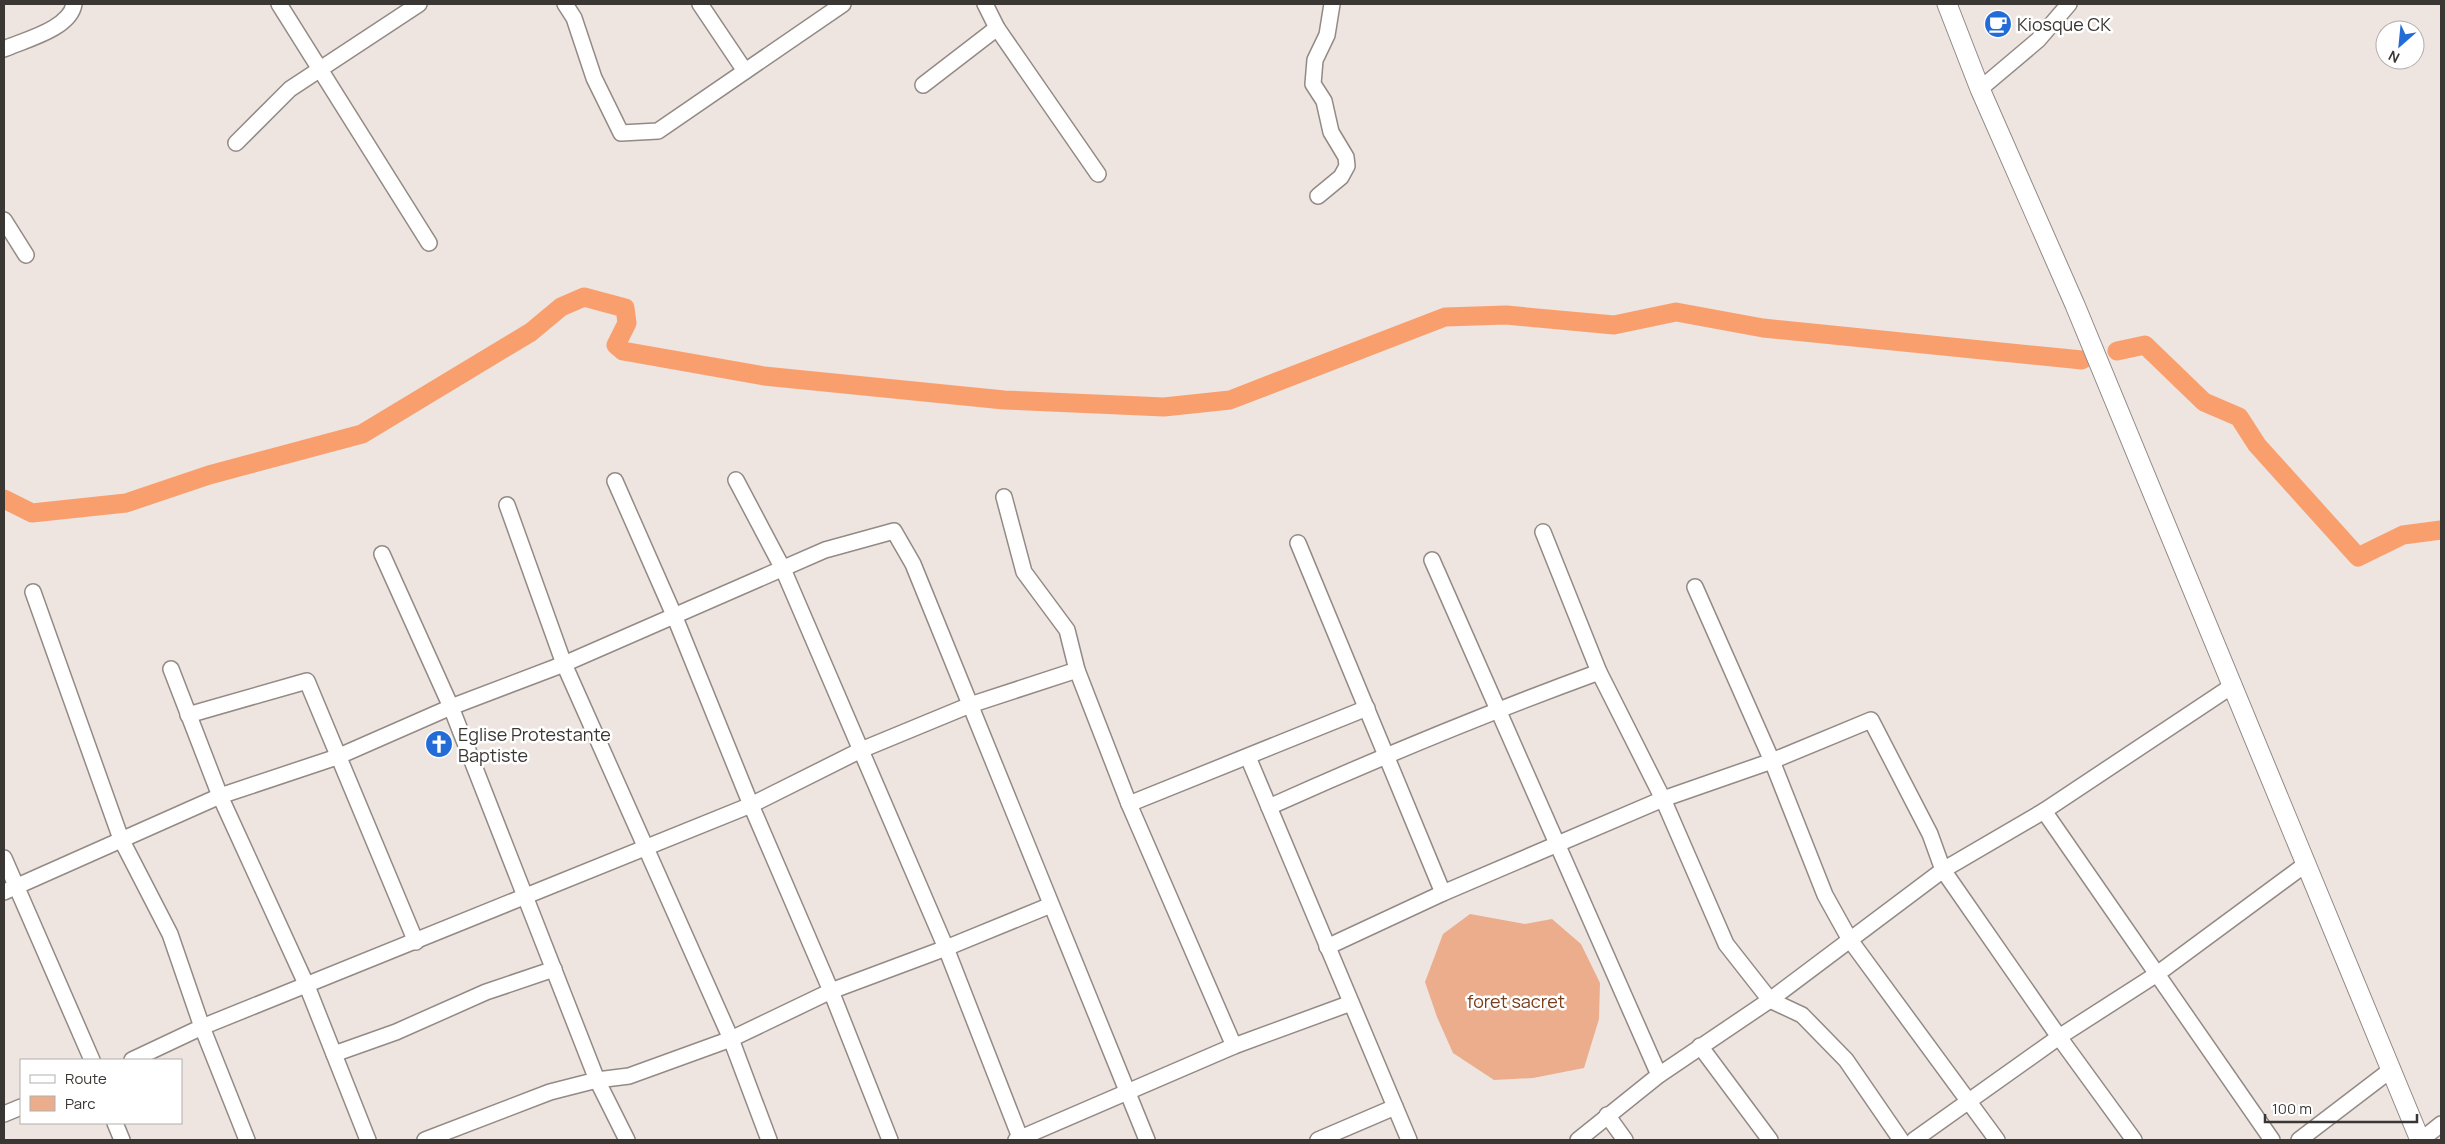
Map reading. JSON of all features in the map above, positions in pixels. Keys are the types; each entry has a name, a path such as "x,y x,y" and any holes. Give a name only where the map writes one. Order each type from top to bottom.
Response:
{"main road":[{"path":"1947,4 1980,89 2075,305 2421,1140"}],"street":[{"path":"4,49 51,31 65,20 74,4"},
{"path":"279,4 429,243"},
{"path":"236,143 290,90 417,4"},
{"path":"565,4 574,18 594,78 621,133 658,131 843,4"},
{"path":"700,4 745,72"},
{"path":"985,4 997,28 1098,174"},
{"path":"1318,196 1341,178 1347,166 1346,157 1331,132 1324,102 1313,84 1315,60 1327,35 1332,4"},
{"path":"1980,89 2038,40 2070,4"},
{"path":"923,85 997,28"},
{"path":"4,220 26,255"},
{"path":"736,480 783,568 946,948 1019,1140 1234,1046 1351,1003"},
{"path":"615,481 674,615 751,805 831,991 890,1140"},
{"path":"1004,497 1024,572 1067,630 1077,670 1129,804 1234,1046"},
{"path":"507,505 564,664 731,1039 769,1140"},
{"path":"10,889 220,796 337,756 451,707 564,664 824,550 894,531 913,564 1126,1093 1147,1140"},
{"path":"1543,532 1599,672 1663,799 1726,944 1770,1000 1802,1015 1846,1060 1901,1140"},
{"path":"1298,544 1443,893"},
{"path":"382,554 451,707 527,897 596,1080 627,1140"},
{"path":"1432,560 1659,1075"},
{"path":"1695,587 1772,761 1826,895 1850,940 1997,1140"},
{"path":"33,592 120,839 170,934 202,1027 247,1140"},
{"path":"171,669 220,796 306,986 368,1140"},
{"path":"134,1059 202,1027 751,805 861,750 970,705 1077,670"},
{"path":"1269,807 1386,754 1498,709 1599,672"},
{"path":"188,715 307,681 416,942"},
{"path":"1578,1140 1659,1075 1770,1000 1943,870 2044,811 2232,686"},
{"path":"1129,804 1367,708"},
{"path":"1327,947 1443,893 1663,799 1772,761 1871,720 1930,834 1943,870 2059,1037 2134,1140"},
{"path":"1248,757 1409,1140"},
{"path":"2044,811 2272,1140"},
{"path":"4,858 10,889 92,1059"},
{"path":"1914,1140 2059,1037 2157,974 2306,864"},
{"path":"426,1140 550,1092 596,1080 629,1076 731,1039 831,991 946,948 1050,905"},
{"path":"334,1054 396,1032 486,992 554,969"},
{"path":"1700,1046 1770,1140"},
{"path":"2299,1140 2392,1069"},
{"path":"4,1114 20,1107"},
{"path":"1318,1140 1395,1107"},
{"path":"1607,1115 1625,1140"},
{"path":"116,1124 122,1140"},
{"path":"2421,1140 2441,1124"}],"green space":[{"name":"foret sacret","path":"1470,914 1525,924 1552,919 1581,944 1600,983 1599,1019 1584,1068 1533,1078 1494,1080 1453,1053 1437,1017 1425,982 1443,934"}],"waterway":[{"path":"4,499 32,513 126,503 209,475 362,434 531,332 561,307 584,297 625,308 627,323 616,345 623,351 764,376 1004,400 1164,407 1230,400 1445,317 1506,315 1614,325 1676,312 1763,328 2082,360"},
{"path":"2117,351 2145,345 2204,402 2239,417 2257,445 2358,557 2403,535 2441,530"}],"place":[{"name":"Kiosque CK","path":"1998,24"},
{"name":"Eglise Protestante Baptiste","path":"439,744"}]}
